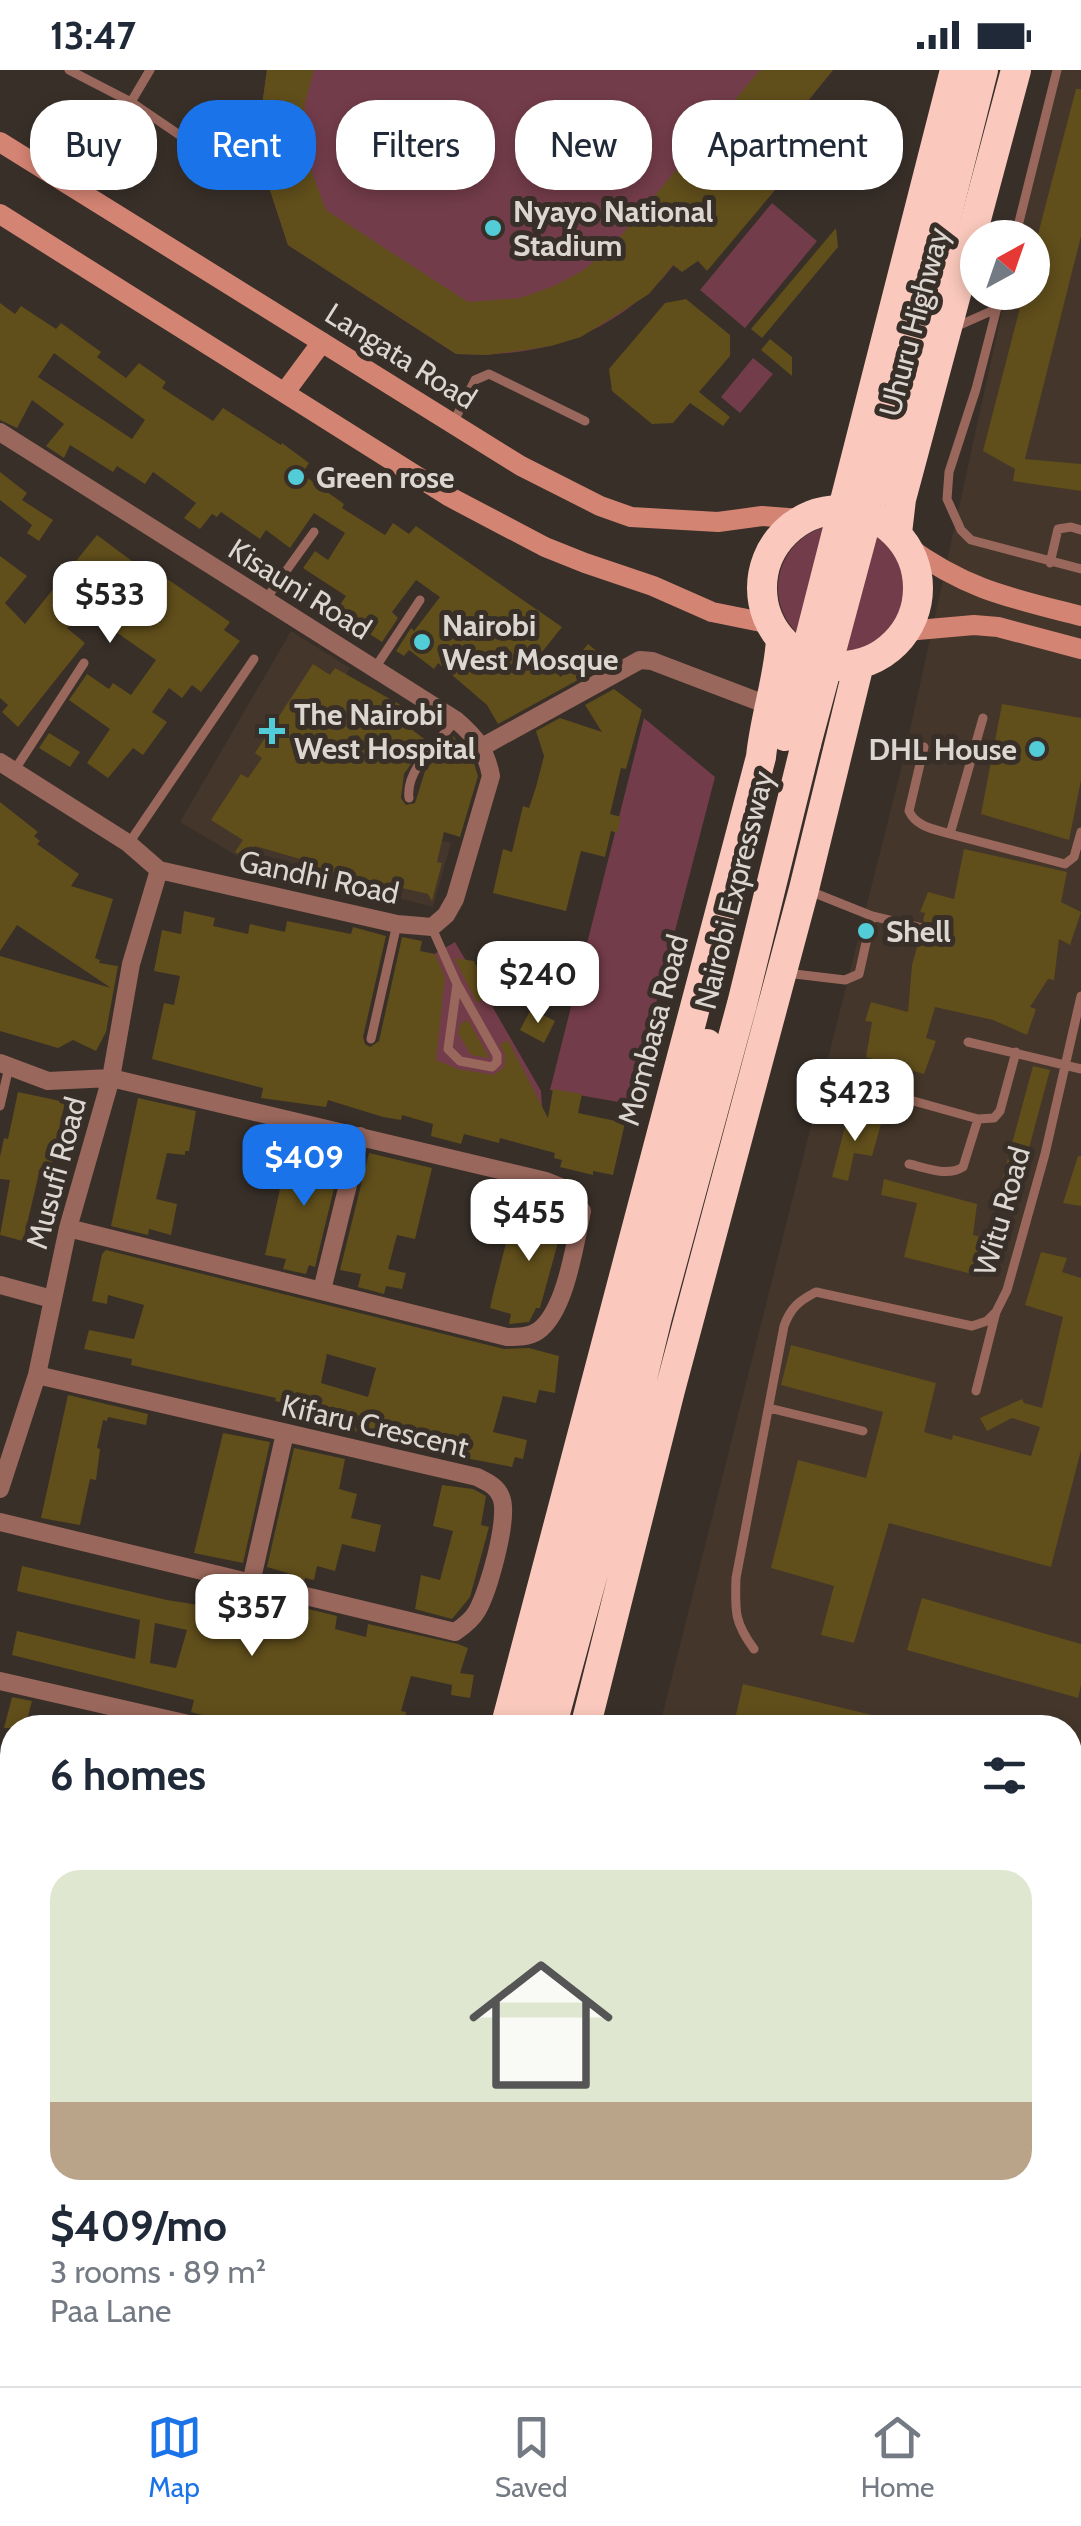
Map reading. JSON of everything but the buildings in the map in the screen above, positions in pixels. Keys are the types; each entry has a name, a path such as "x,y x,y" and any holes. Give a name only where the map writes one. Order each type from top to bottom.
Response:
{"highway":[{"name":"Uhuru Highway","path":"812,515 847,452 943,70"},
{"name":"Nairobi Expressway","path":"529,1715 756,858 955,70"},
{"name":"Nairobi Expressway","path":"555,1715 983,70"},
{"name":"Uhuru Highway","path":"902,540 902,499 1016,70"},
{"path":"844,509 866,513 902,540 916,567 916,611 906,632 884,653 858,664 836,666 797,652 776,632 763,590 769,554 782,534 812,515 844,509"},
{"name":"Mombasa Road","path":"508,1715 761,757 780,672 776,632"},
{"path":"588,1715 804,889 858,664"}],"main road":[{"name":"Langata Road","path":"0,142 521,466 600,506 631,517 718,522 812,515"},
{"path":"0,214 450,497 545,546 712,612 776,632"},
{"path":"286,392 322,342"},
{"path":"902,540 942,572 964,582 1081,616"},
{"path":"906,632 974,625 1081,649"}],"street":[{"path":"0,226 32,234"},
{"name":"Kisauni Road","path":"0,432 456,720 482,747"},
{"path":"482,747 640,660 652,661 770,706"},
{"name":"Gandhi Road","path":"159,870 397,924 432,927 455,899 490,776 482,747"},
{"path":"7,767 128,843 159,870"},
{"name":"Musufi Road","path":"0,1489 37,1375 68,1228 110,1078 131,964 159,870"},
{"path":"5,1065 48,1082 110,1078 546,1182 566,1190 582,1211 564,1284 551,1318 526,1336 507,1336 68,1228"},
{"path":"322,1290 360,1136"},
{"path":"0,1285 52,1299"},
{"name":"Kifaru Crescent","path":"0,1522 455,1632 479,1609 504,1524 502,1498 491,1484 477,1477 37,1375"},
{"path":"251,1583 286,1434"},
{"path":"0,1681 149,1715"}],"lane":[{"path":"69,70 127,100"},
{"path":"132,100 150,70"},
{"path":"1020,220 1058,70"},
{"path":"948,330 994,310"},
{"path":"996,310 976,389 948,472 946,499 971,540 1081,569"},
{"path":"453,423 476,380 489,374 585,421"},
{"path":"1050,563 1058,529 1071,526 1081,530"},
{"path":"266,600 314,532"},
{"path":"375,668 420,600"},
{"path":"128,843 254,659"},
{"path":"7,767 84,663"},
{"path":"950,834 983,718"},
{"path":"409,798 408,785 414,773 456,720"},
{"path":"924,746 910,811 912,818 922,825 1065,864 1074,857 1081,832"},
{"path":"804,889 872,916 922,928"},
{"path":"782,972 854,978 860,974 872,916"},
{"path":"371,1039 397,924"},
{"path":"432,927 457,984 497,1055 498,1062 492,1067 460,1061 448,1049 457,984"},
{"name":"Witu Road","path":"769,1408 784,1326 795,1304 816,1292 972,1326 996,1312 1017,1256 1081,996"},
{"path":"968,1042 1081,1068"},
{"path":"892,1094 978,1118 994,1118 1000,1111 1016,1052"},
{"path":"0,1106 5,1065"},
{"path":"909,1164 943,1172 959,1170 978,1118"},
{"path":"976,1391 996,1312"},
{"path":"754,1648 739,1629 735,1614 736,1578 769,1408 863,1431"}],"shaded area":[{"name":"Nyayo National Stadium","path":"267,70 833,70 808,100 672,100 672,190 735,190 663,278 617,316 542,348 486,354 456,354 288,245 270,190 316,190 316,100 263,100"},
{"path":"1055,70 1081,70 1081,1715 662,1715 904,757 1002,310 1050,310 1050,220 1022,220"},
{"path":"772,203 817,241 745,328 700,290"},
{"path":"753,358 773,374 740,413 721,397"},
{"path":"841,525 865,530 885,544 899,564 904,588 899,612 885,632 865,646 841,651 817,646 797,632 783,612 778,588 783,564 797,544 817,530"},
{"name":"The Nairobi West Hospital","path":"291,631 350,668 271,794 451,843 433,907 237,856 180,822"},
{"path":"644,718 715,777 630,1104 550,1090"},
{"path":"455,942 541,1091 542,1107 408,1081 431,956"}],"place":[{"name":"Nyayo National Stadium","path":"493,228"},
{"name":"Green rose","path":"296,477"},
{"name":"Nairobi West Mosque","path":"422,642"},
{"name":"The Nairobi West Hospital","path":"272,731"},
{"name":"DHL House","path":"1037,749"},
{"name":"Shell","path":"866,931"}]}
